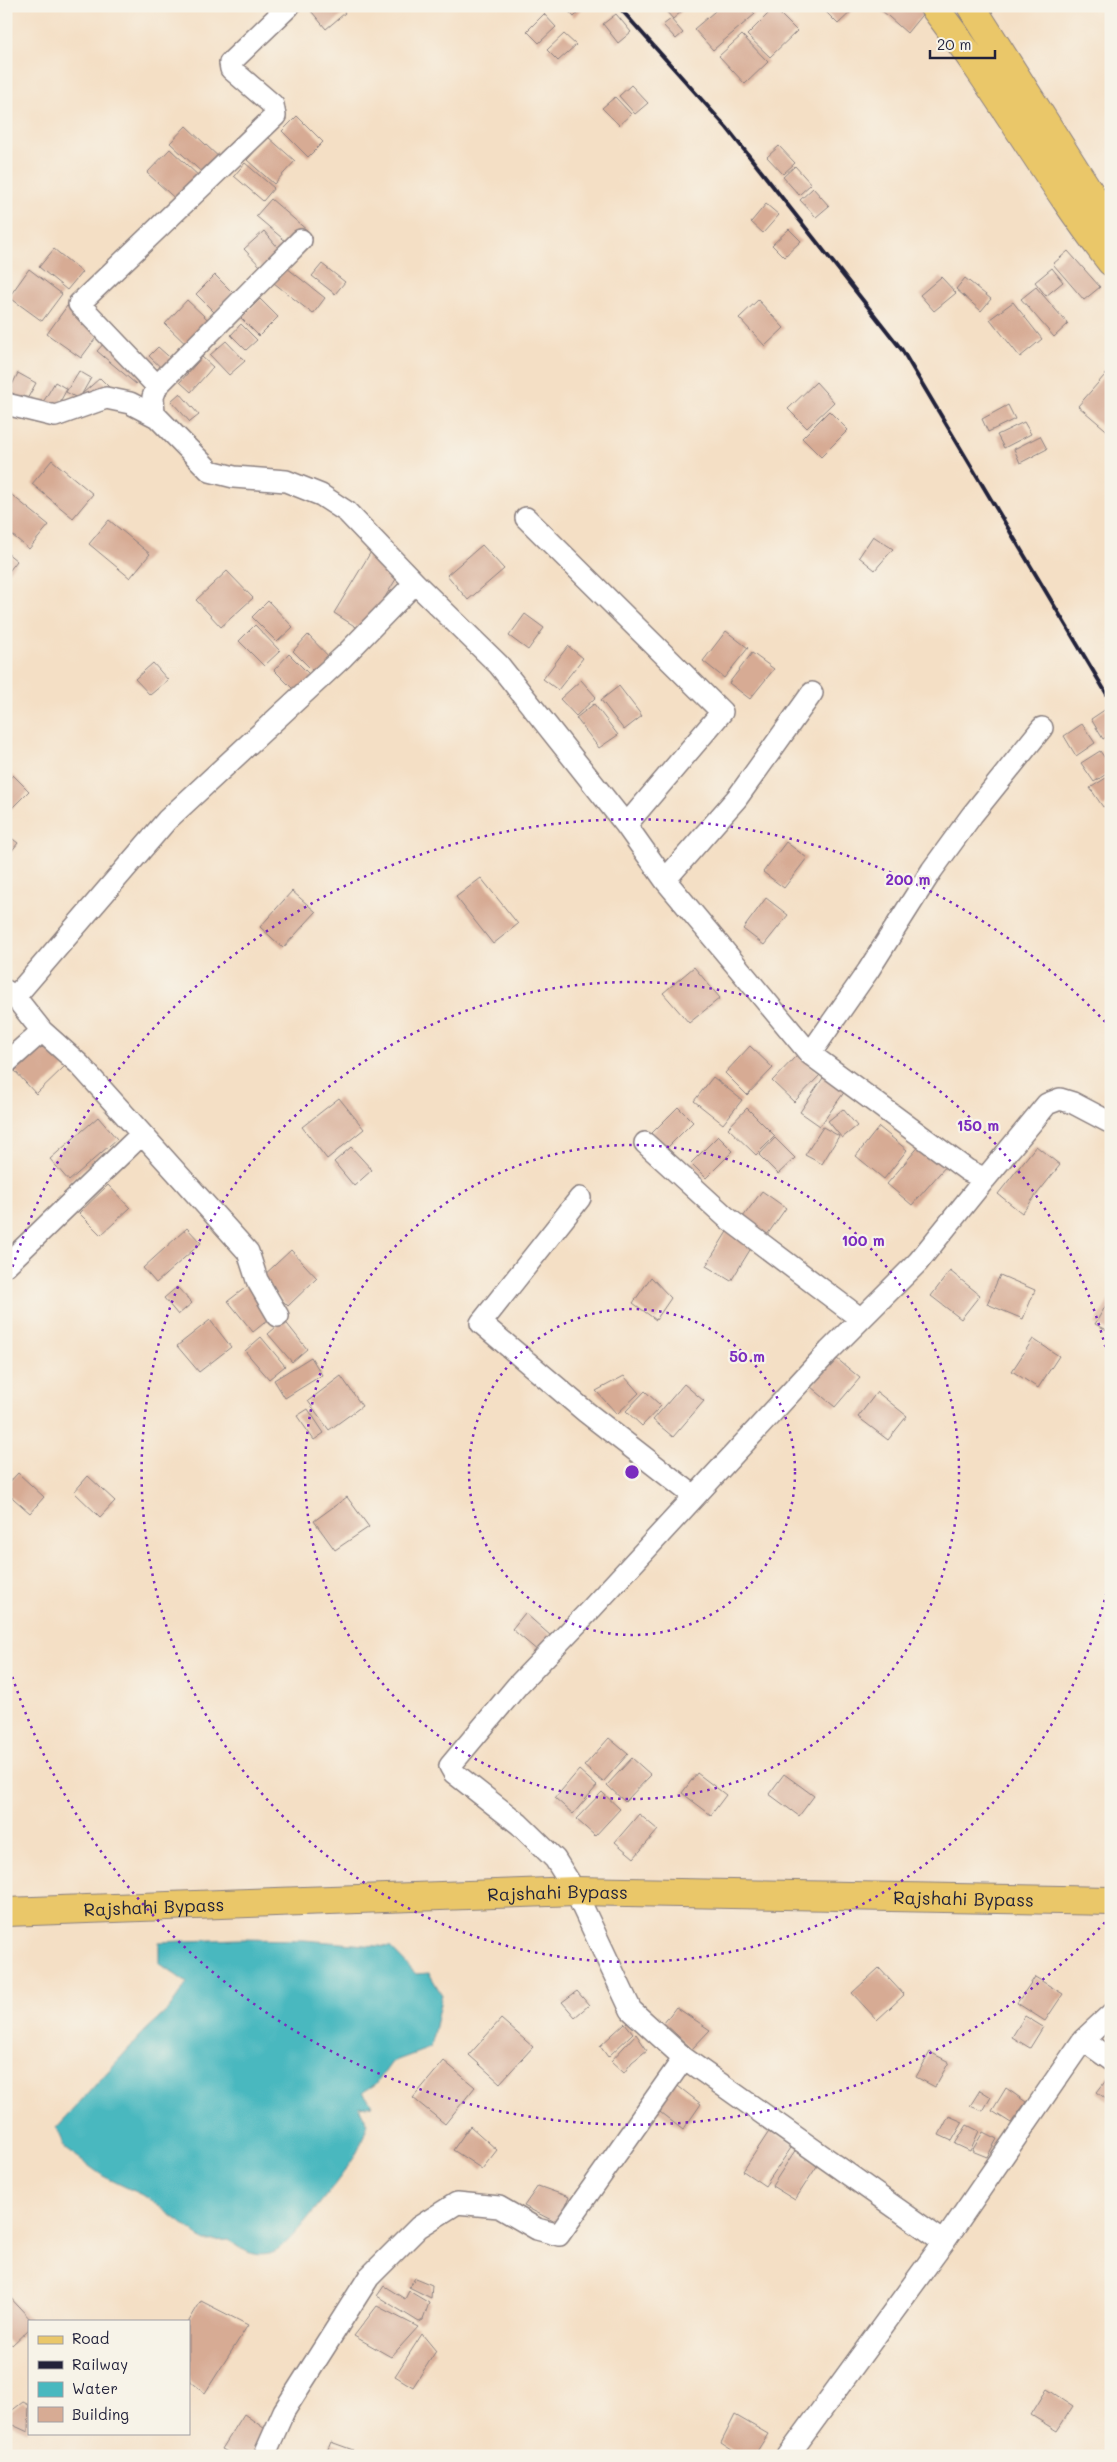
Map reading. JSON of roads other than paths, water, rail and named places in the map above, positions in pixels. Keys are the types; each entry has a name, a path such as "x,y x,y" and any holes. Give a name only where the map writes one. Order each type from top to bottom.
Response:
{"main road":[{"path":"933,6 961,41 1051,178 1111,262"},
{"path":"971,6 1111,226"},
{"name":"Rajshahi Bypass","path":"6,1912 575,1891 1111,1901"}],"street":[{"path":"157,386 79,304 275,116 273,105 230,69 230,64 289,6"},
{"path":"154,415 153,397 157,386 301,240"},
{"path":"6,404 55,416 106,398 130,403 154,415 188,446 210,470 234,477 286,481 321,495 347,512 415,583 499,665 626,825 666,880 810,1054 967,1170 985,1179"},
{"path":"526,518 722,712 626,825"},
{"path":"278,1316 257,1280 248,1252 79,1064 42,1031 10,994 167,820 343,657 415,583"},
{"path":"666,880 737,798 812,693"},
{"path":"810,1054 868,971 932,870 972,815 1042,728"},
{"path":"6,1063 42,1031"},
{"path":"944,2242 684,2058 631,2010 575,1891 555,1859 518,1824 454,1773 450,1766 517,1686 861,1319 918,1262 1048,1104 1060,1099 1111,1123"},
{"path":"6,1264 142,1134"},
{"path":"645,1143 726,1218 861,1319"},
{"path":"580,1198 481,1323 586,1412 694,1496"},
{"path":"788,2456 944,2242 1083,2040 1111,2014"},
{"path":"1083,2040 1111,2060"},
{"path":"264,2456 284,2411 369,2277 419,2227 457,2204 499,2207 537,2229 559,2235 684,2058"}],"water":[{"path":"239,1939 304,1940 390,1947 416,1974 429,1973 442,1995 430,2048 392,2062 376,2084 363,2092 372,2105 359,2107 368,2124 359,2148 350,2164 292,2237 275,2252 262,2255 246,2251 230,2240 205,2241 150,2199 103,2176 65,2149 56,2128 144,2032 169,2009 187,1983 159,1963 159,1942"}],"railway":[{"path":"618,6 727,128 902,350 1111,701"}]}
